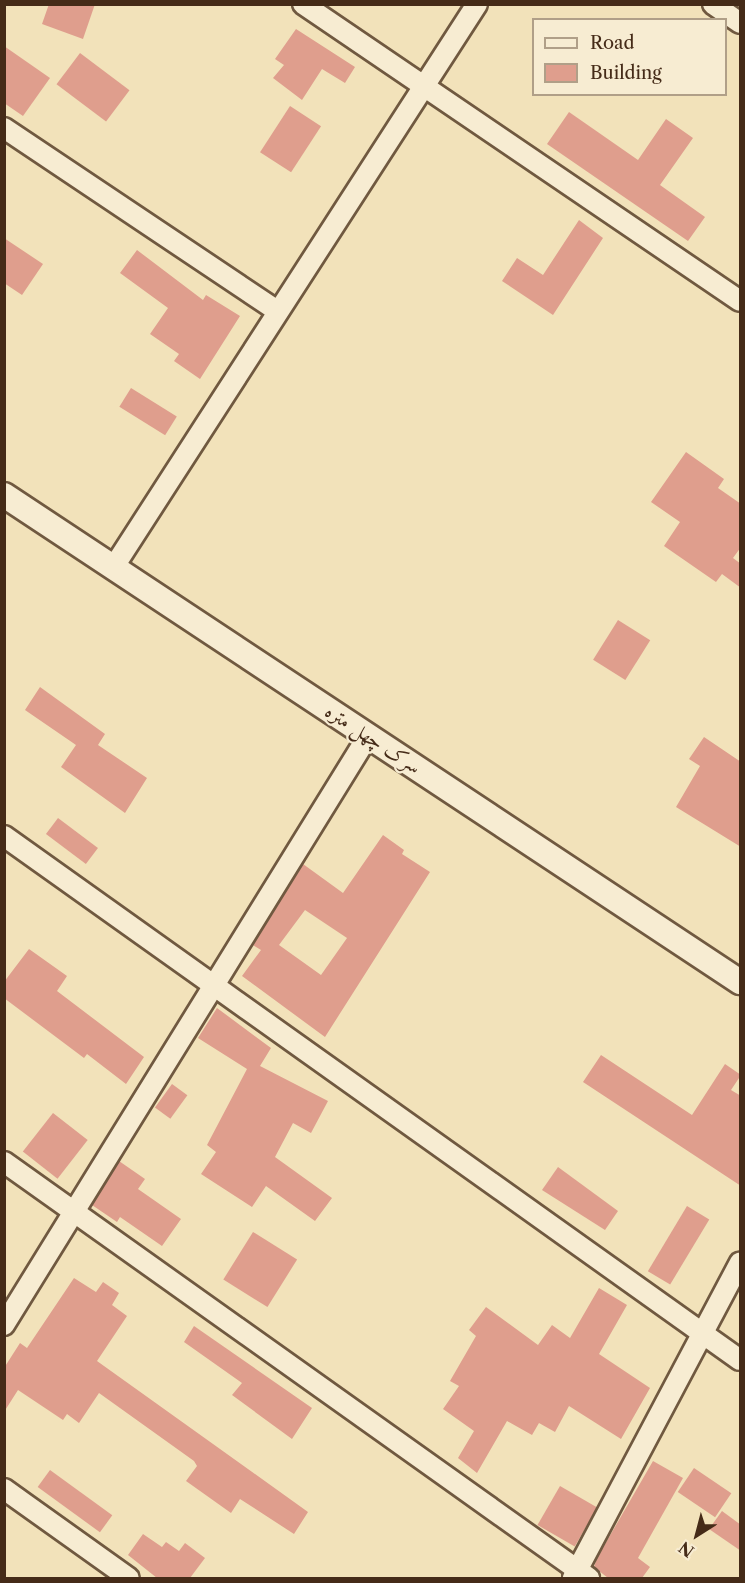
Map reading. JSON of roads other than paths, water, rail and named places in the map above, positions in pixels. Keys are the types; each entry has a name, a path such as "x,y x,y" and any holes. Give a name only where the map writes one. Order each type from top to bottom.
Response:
{"street":[{"path":"303,4 741,301"},
{"path":"113,568 421,86 477,4"},
{"path":"713,4 741,23"},
{"path":"4,128 277,311"},
{"name":"سرک چهل متره","path":"4,495 741,982"},
{"path":"4,1325 369,736"},
{"path":"4,836 741,1360"},
{"path":"4,1162 580,1576 741,1262"},
{"path":"4,1489 129,1578"}]}
